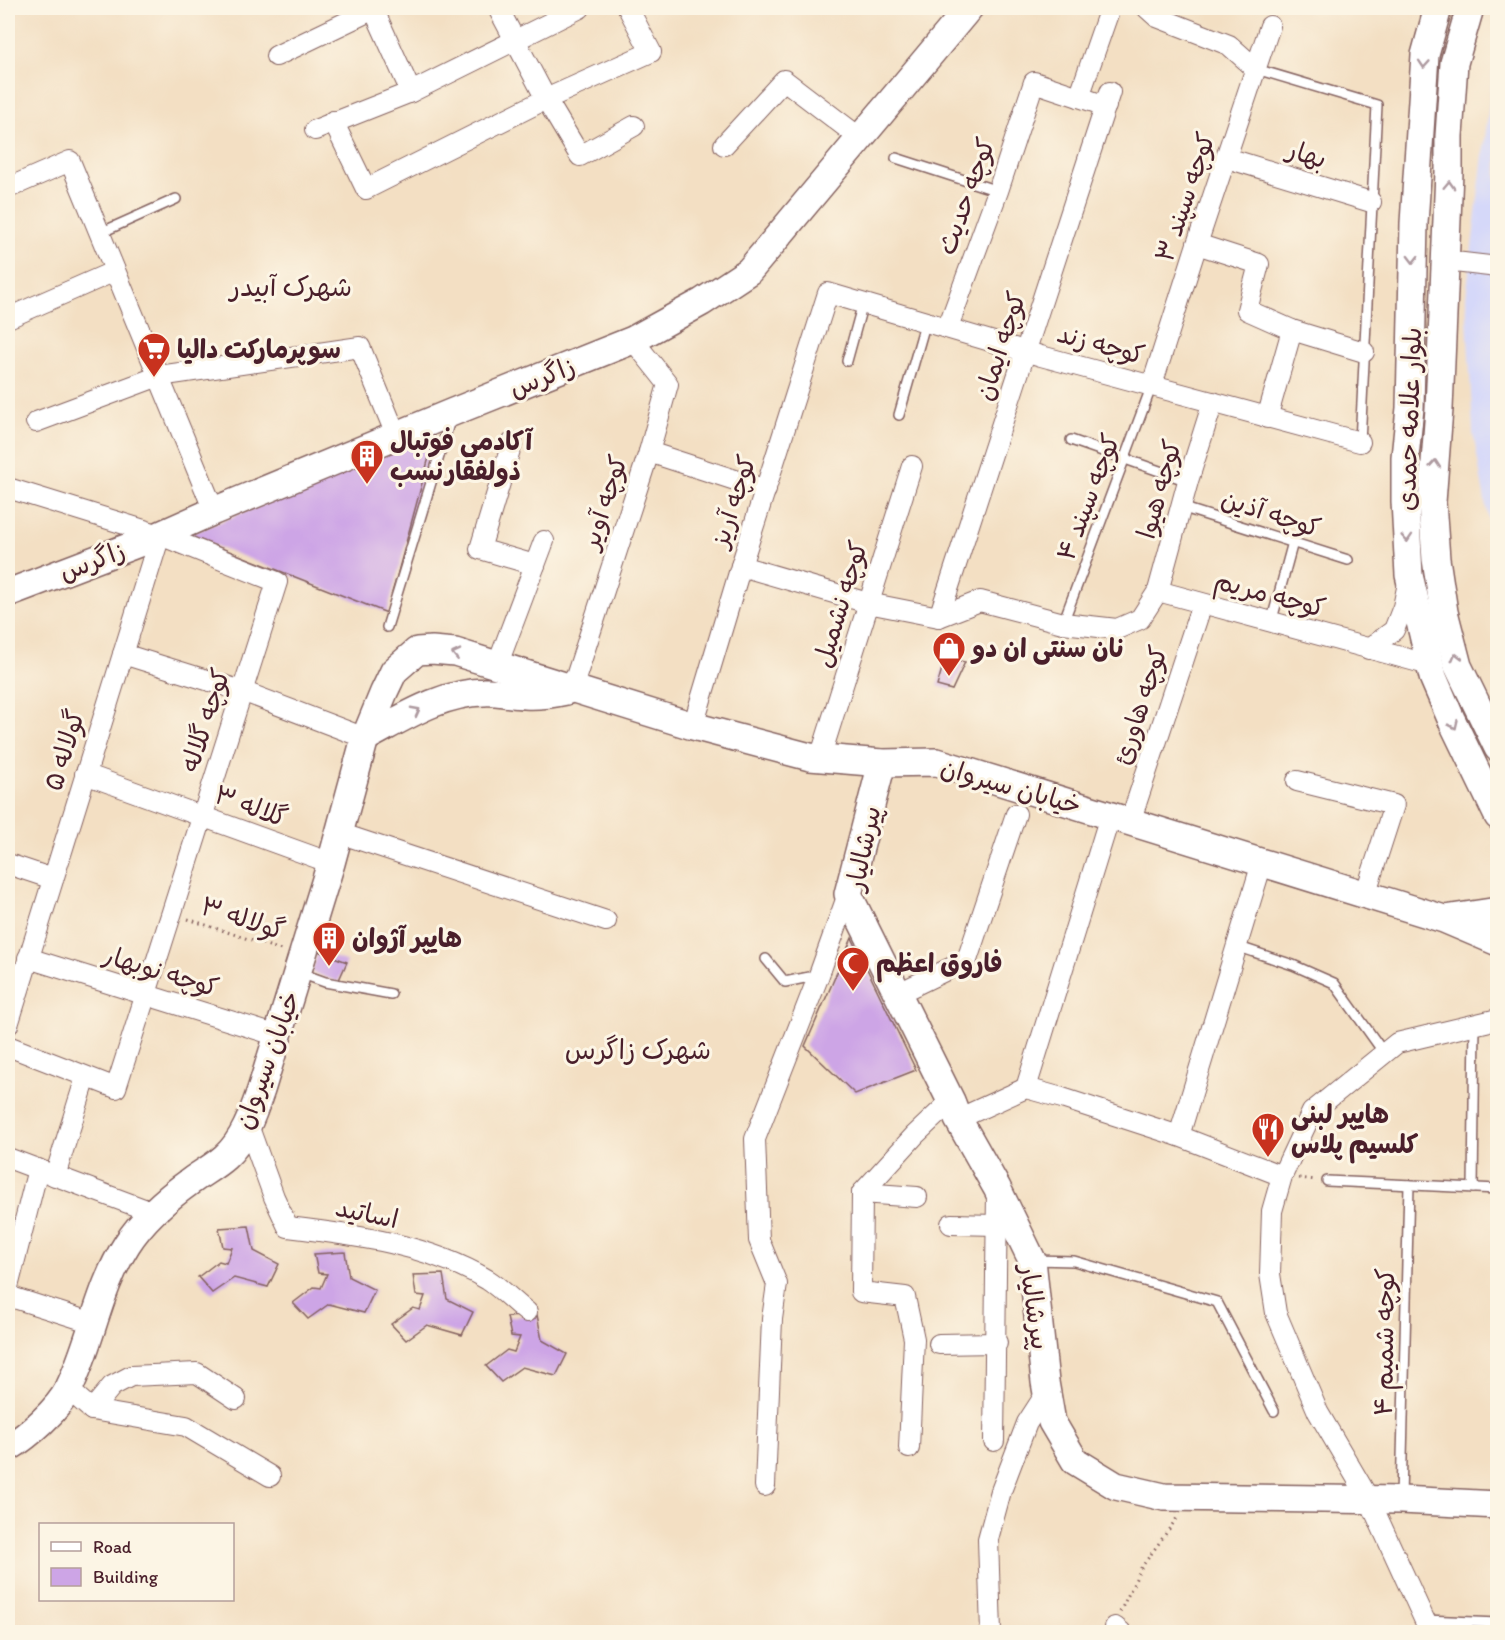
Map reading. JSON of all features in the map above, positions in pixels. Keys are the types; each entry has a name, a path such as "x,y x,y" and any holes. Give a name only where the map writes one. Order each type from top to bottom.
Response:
{"street":[{"path":"276,56 374,8 411,92"},
{"path":"498,8 546,99 580,156 634,126"},
{"path":"580,8 411,92 324,125 366,189 546,99 651,52 628,8"},
{"path":"1079,97 1110,8"},
{"path":"1147,8 1156,17 1229,45 1256,69"},
{"name":"بلوار علامه حمدی","path":"1438,8 1425,55 1414,223 1410,408 1405,457 1409,575 1433,677 1497,816"},
{"name":"بلوار علامه حمدی","path":"1470,8 1454,63 1449,136 1439,409 1432,502 1436,559 1444,612 1458,666 1497,748"},
{"name":"زاگرس","path":"8,593 160,535 396,435 633,340 702,302 749,271 860,138 963,9"},
{"name":"کوچه سپند ۳","path":"1152,385 1270,26"},
{"path":"724,145 784,80 860,138"},
{"name":"کوچه حدیث","path":"948,327 998,191 1034,82 1079,97"},
{"name":"کوچه ایمان","path":"939,617 1108,99 1079,97"},
{"name":"بهار","path":"1227,158 1371,202"},
{"path":"8,188 70,161 214,511"},
{"path":"1197,244 1259,264 1247,310 1292,330 1364,352"},
{"path":"1446,261 1497,267"},
{"path":"8,318 115,271"},
{"name":"کوچه زند","path":"828,293 1027,352 1360,442"},
{"name":"کوچه آریز","path":"693,726 828,293"},
{"path":"1267,418 1292,330"},
{"name":"کوچه آویر","path":"572,689 649,452 668,384 633,340"},
{"path":"36,422 159,376 360,346 396,435"},
{"name":"کوچه هیوا","path":"939,617 980,601 1063,623 1117,629 1140,619 1158,591 1188,481 1213,402"},
{"path":"1410,408 1439,409"},
{"path":"512,443 480,549 535,565"},
{"path":"649,452 766,489"},
{"name":"کوچه نشمیل","path":"820,758 912,466"},
{"path":"8,488 160,535"},
{"name":"گولاله ۵","path":"8,1025 14,979 28,958 160,535"},
{"name":"کوچه گلاله","path":"86,1077 116,1088 277,582 160,535"},
{"path":"497,666 544,541"},
{"path":"741,566 868,603 939,617"},
{"path":"1369,649 1394,630 1403,607 1409,575"},
{"name":"کوچه مریم","path":"1158,591 1431,665"},
{"name":"کوچه هاورئ","path":"1026,1088 1120,819 1202,604"},
{"name":"خیابان سیروان","path":"8,1448 22,1439 52,1410 68,1389 107,1279 127,1243 152,1212 226,1156 248,1125 331,863 364,738 394,671 417,651 455,652 693,726 810,757 882,763 937,762 1444,919 1497,942"},
{"path":"123,654 242,691 364,738"},
{"name":"خیابان سیروان","path":"364,738 422,707 446,698 483,692 546,695 572,689"},
{"name":"پیرشالیار","path":"882,763 848,894 1032,1260 1052,1422 1075,1461 1116,1486 1164,1497 1369,1499 1497,1504"},
{"name":"گلاله ۳","path":"85,774 331,863"},
{"path":"1296,781 1394,805 1365,895"},
{"path":"898,993 967,960 1016,814"},
{"path":"339,833 606,921"},
{"path":"1179,1136 1262,863"},
{"path":"8,864 52,879"},
{"path":"765,1486 772,1319 777,1284 759,1240 755,1139 848,894"},
{"path":"1444,919 1497,911"},
{"name":"کوچه نوبهار","path":"28,958 278,1036"},
{"path":"1427,1626 1369,1499 1318,1412 1276,1313 1270,1274 1272,1211 1282,1176 1312,1112 1396,1043 1497,1019"},
{"path":"8,1046 86,1077 47,1173 8,1287"},
{"path":"909,1449 914,1340 905,1297 861,1292 862,1193 915,1135 955,1110 1026,1088 1179,1136 1282,1176"},
{"name":"اساتید","path":"248,1125 274,1197 288,1227 357,1236 439,1257 488,1281 527,1312"},
{"path":"8,1158 152,1212"},
{"path":"994,1441 997,1343 997,1188"},
{"path":"862,1193 917,1197"},
{"path":"951,1224 997,1224"},
{"path":"8,1296 93,1323"},
{"path":"939,1344 997,1343"},
{"path":"92,1410 112,1386 131,1376 197,1373 236,1399"},
{"path":"68,1389 92,1410 186,1426 270,1476"},
{"path":"991,1632 988,1539 1000,1491 1027,1423 1047,1392"}],"lane":[{"path":"1256,69 1377,105 1360,442"},
{"path":"896,158 998,191"},
{"path":"99,233 176,200"},
{"path":"847,361 863,303"},
{"path":"899,415 926,321"},
{"name":"کوچه سپند ۴","path":"1063,623 1152,385"},
{"path":"387,627 453,412"},
{"path":"1071,440 1188,481"},
{"name":"کوچه آذین","path":"1181,507 1348,560"},
{"path":"1271,623 1293,542"},
{"path":"1236,946 1293,965 1334,983 1384,1053"},
{"path":"766,959 785,982 819,975"},
{"path":"300,965 325,982 391,994"},
{"path":"1473,1188 1475,1023"},
{"path":"1327,1181 1497,1189"},
{"name":"کوچه شمیم ۴","path":"1401,1500 1409,1185"},
{"path":"1032,1260 1074,1261 1217,1302 1274,1411"},
{"path":"1427,1626 1497,1623"}],"path":[{"name":"گولاله ۳","path":"172,914 300,965"},
{"path":"1282,1176 1327,1181"},
{"path":"1118,1630 1128,1593 1141,1568 1191,1497"}],"shaded area":[{"path":"1497,38 1497,569 1473,433 1466,297"}],"building":[{"name":"آکادمی فوتبال ذولفقارنسب","path":"435,435 387,613 188,535"},
{"name":"نان سنتی ان دو","path":"945,658 965,662 952,690 937,686"},
{"name":"فاروق اعظم","path":"852,938 916,1070 855,1094 805,1046"},
{"name":"هایپر آژوان","path":"318,951 347,962 338,982 312,972"},
{"path":"249,1226 254,1251 279,1264 268,1287 234,1278 212,1293 198,1277 219,1261 226,1263 232,1248 223,1247 219,1228"},
{"path":"345,1252 349,1277 375,1290 364,1313 329,1304 308,1319 293,1303 314,1287 321,1288 327,1274 318,1273 314,1254"},
{"path":"443,1274 447,1299 473,1312 462,1335 427,1325 406,1340 391,1324 413,1308 420,1310 425,1296 416,1295 413,1275"},
{"path":"537,1315 542,1340 567,1354 556,1376 522,1367 501,1382 486,1366 507,1350 514,1352 520,1337 511,1336 507,1317"}],"place":[{"name":"سوپرمارکت دالیا","path":"154,378"},
{"name":"آکادمی فوتبال ذولفقارنسب","path":"367,485"},
{"name":"نان سنتی ان دو","path":"949,677"},
{"name":"هایپر آژوان","path":"329,967"},
{"name":"فاروق اعظم","path":"853,992"},
{"name":"هایپر لبنی کلسیم پلاس","path":"1268,1158"}],"district":[{"name":"شهرک آبیدر","path":"291,287"},
{"name":"شهرک زاگرس","path":"638,1050"}]}
